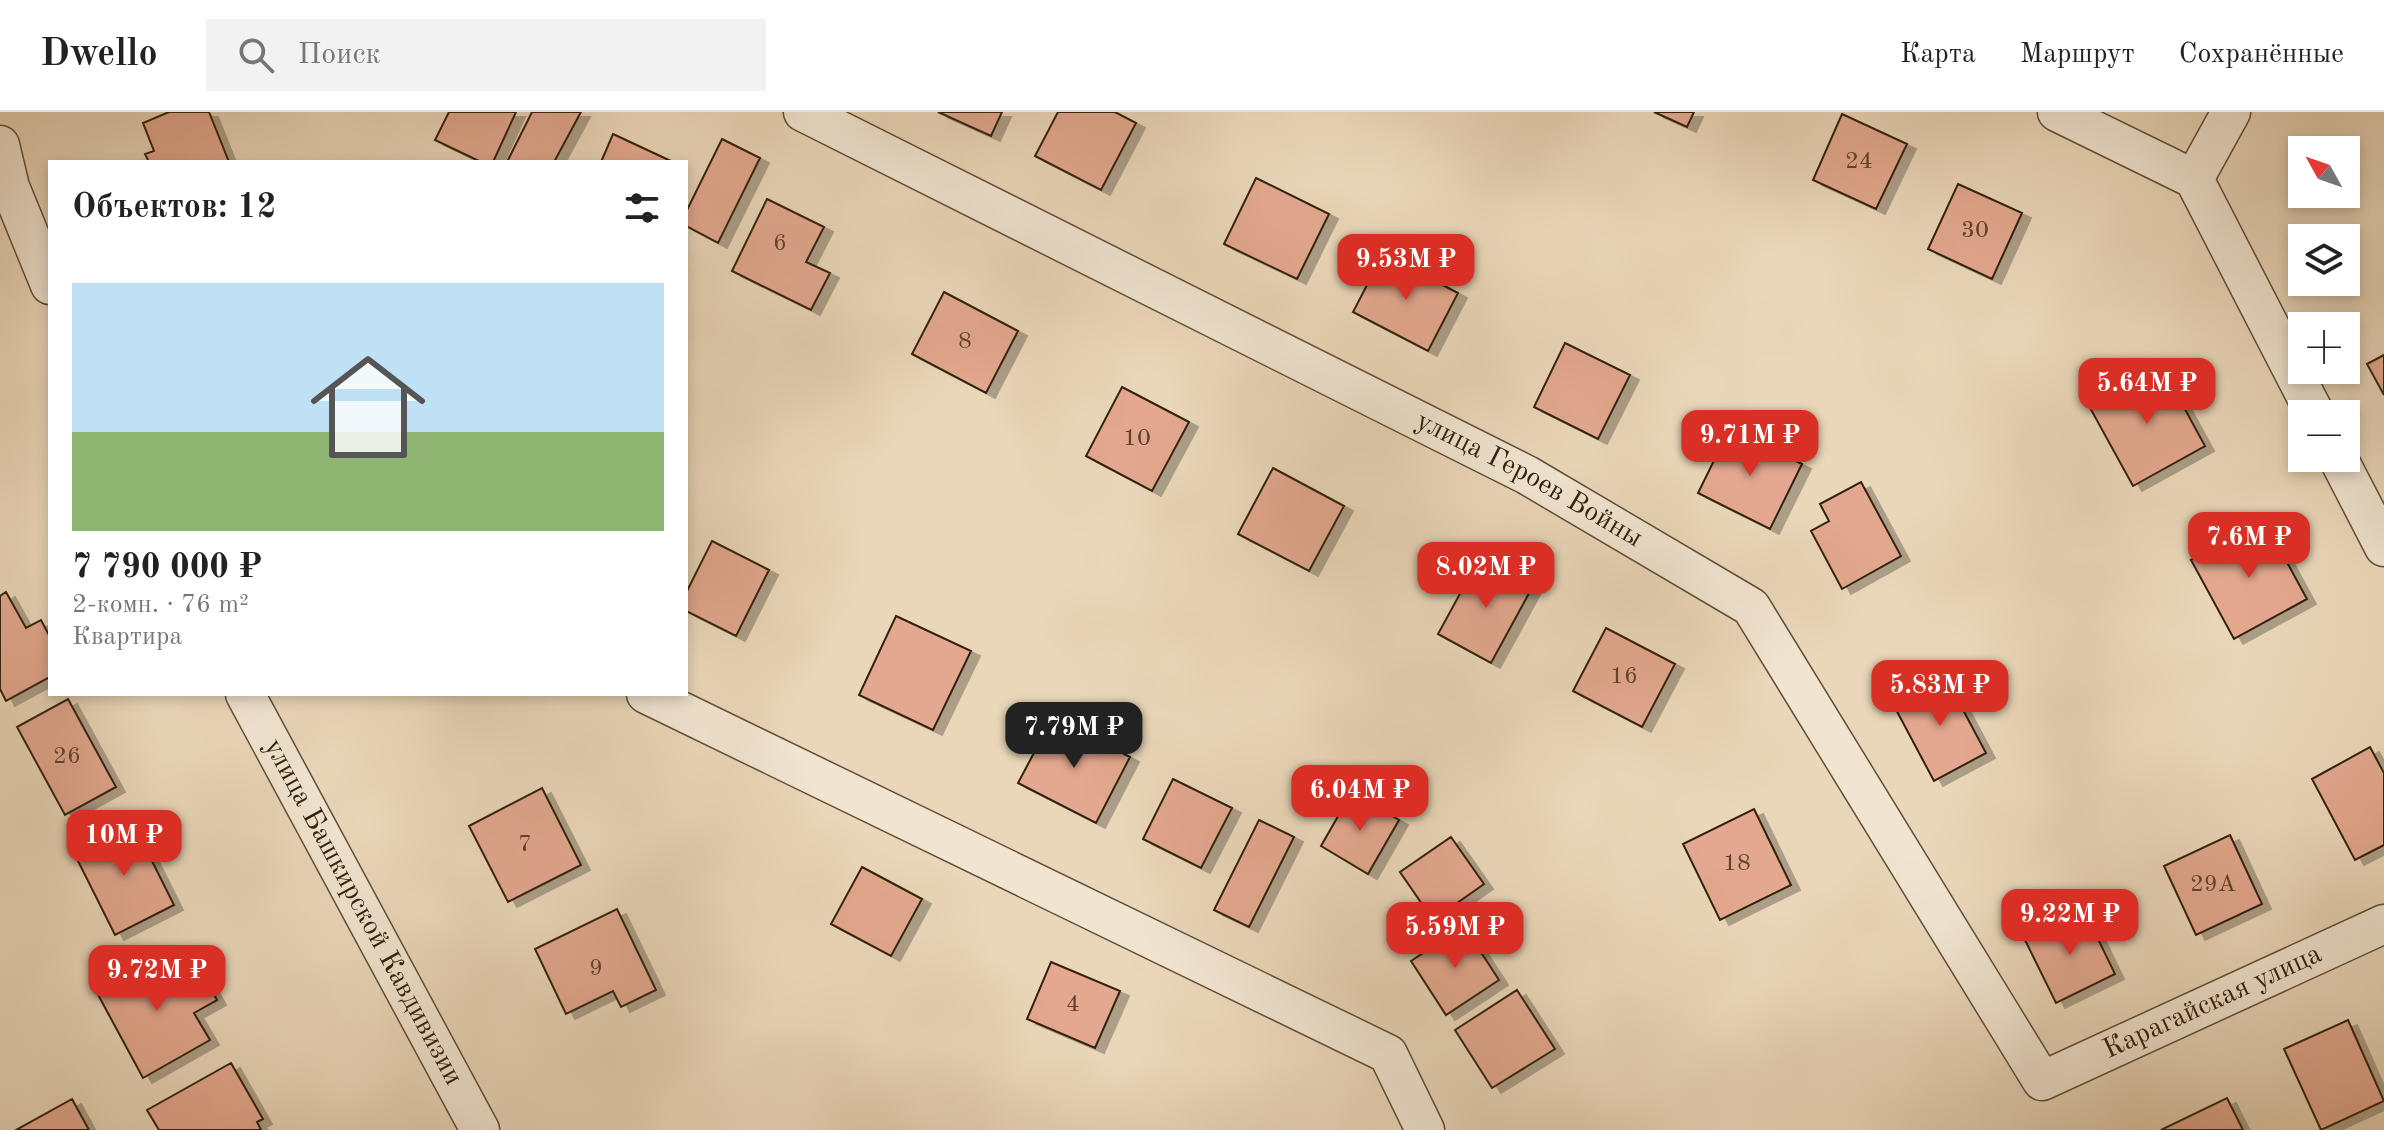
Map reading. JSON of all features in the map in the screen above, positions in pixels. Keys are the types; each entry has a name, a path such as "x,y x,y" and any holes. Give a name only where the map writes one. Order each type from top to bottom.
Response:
{"street":[{"name":"улица Героев Войны","path":"803,112 1527,475 1751,607 2042,1081"},
{"path":"2057,112 2194,179 2308,400"},
{"path":"2194,179 2231,112"},
{"path":"0,145 10,187 48,280"},
{"path":"2345,472 2384,547"},
{"name":"улица Башкирской Кавдивизии","path":"246,696 480,1130"},
{"path":"650,696 1388,1054 1425,1130"},
{"name":"Карагайская улица","path":"2042,1081 2384,924"}],"building":[{"path":"169,112 209,112 228,160 148,160 145,154 154,151 143,123"},
{"path":"449,112 516,112 494,160 477,160 435,140"},
{"path":"532,112 581,112 555,160 508,160"},
{"path":"938,112 1002,112 991,136"},
{"path":"1058,112 1115,112 1136,123 1101,190 1035,156"},
{"path":"1654,112 1694,112 1687,127"},
{"path":"1842,114 1907,144 1876,209 1813,180"},
{"path":"613,134 669,160 602,160"},
{"path":"722,139 760,158 718,243 688,227 688,208"},
{"path":"1256,178 1329,214 1297,279 1224,244"},
{"path":"1958,184 2022,213 1992,279 1928,249"},
{"path":"767,199 824,227 806,262 830,273 811,310 732,271"},
{"path":"1383,254 1458,293 1428,351 1353,312"},
{"path":"944,292 1018,331 986,393 912,354"},
{"path":"1565,343 1630,375 1598,439 1534,407"},
{"path":"2384,355 2384,395 2367,364"},
{"path":"2162,367 2205,446 2133,486 2089,406"},
{"path":"1122,387 1189,422 1152,491 1086,456"},
{"path":"1730,428 1802,464 1770,529 1698,493"},
{"path":"1273,468 1344,506 1309,571 1238,534"},
{"path":"1861,482 1901,556 1842,589 1811,531 1829,521 1820,504"},
{"path":"2264,520 2307,599 2234,639 2191,560"},
{"path":"712,541 769,570 736,636 688,612 688,589"},
{"path":"1480,557 1533,586 1491,663 1438,634"},
{"path":"6,592 26,628 41,620 48,633 48,678 6,701 0,689 0,596"},
{"path":"896,616 971,651 933,730 859,695"},
{"path":"1606,628 1675,664 1642,727 1573,691"},
{"path":"1945,676 1986,753 1934,781 1893,704"},
{"path":"68,699 116,787 65,815 17,727"},
{"path":"1053,717 1130,757 1096,823 1018,783"},
{"path":"2370,747 2384,773 2384,845 2355,860 2312,779"},
{"path":"1173,779 1232,808 1201,868 1143,839"},
{"path":"542,788 581,865 508,902 469,826"},
{"path":"1352,792 1399,820 1368,874 1321,846"},
{"path":"1754,809 1791,885 1720,920 1683,844"},
{"path":"1259,820 1294,837 1249,927 1214,910"},
{"path":"132,821 174,905 115,935 73,851"},
{"path":"2230,835 2262,904 2196,935 2164,866"},
{"path":"1451,837 1484,884 1433,920 1400,872"},
{"path":"862,867 922,899 891,956 831,924"},
{"path":"617,909 656,990 621,1007 613,991 566,1014 535,949"},
{"path":"2084,910 2115,974 2056,1003 2025,940"},
{"path":"1464,926 1499,980 1446,1015 1411,961"},
{"path":"163,954 179,984 201,971 217,1000 194,1013 210,1040 143,1078 96,991"},
{"path":"1051,962 1120,991 1095,1048 1027,1019"},
{"path":"1517,990 1555,1049 1492,1088 1455,1030"},
{"path":"2348,1020 2384,1101 2321,1130 2284,1049"},
{"path":"231,1063 263,1119 257,1122 261,1130 159,1130 147,1110"},
{"path":"2227,1098 2243,1130 2161,1130"},
{"path":"72,1099 89,1130 16,1130"}]}
